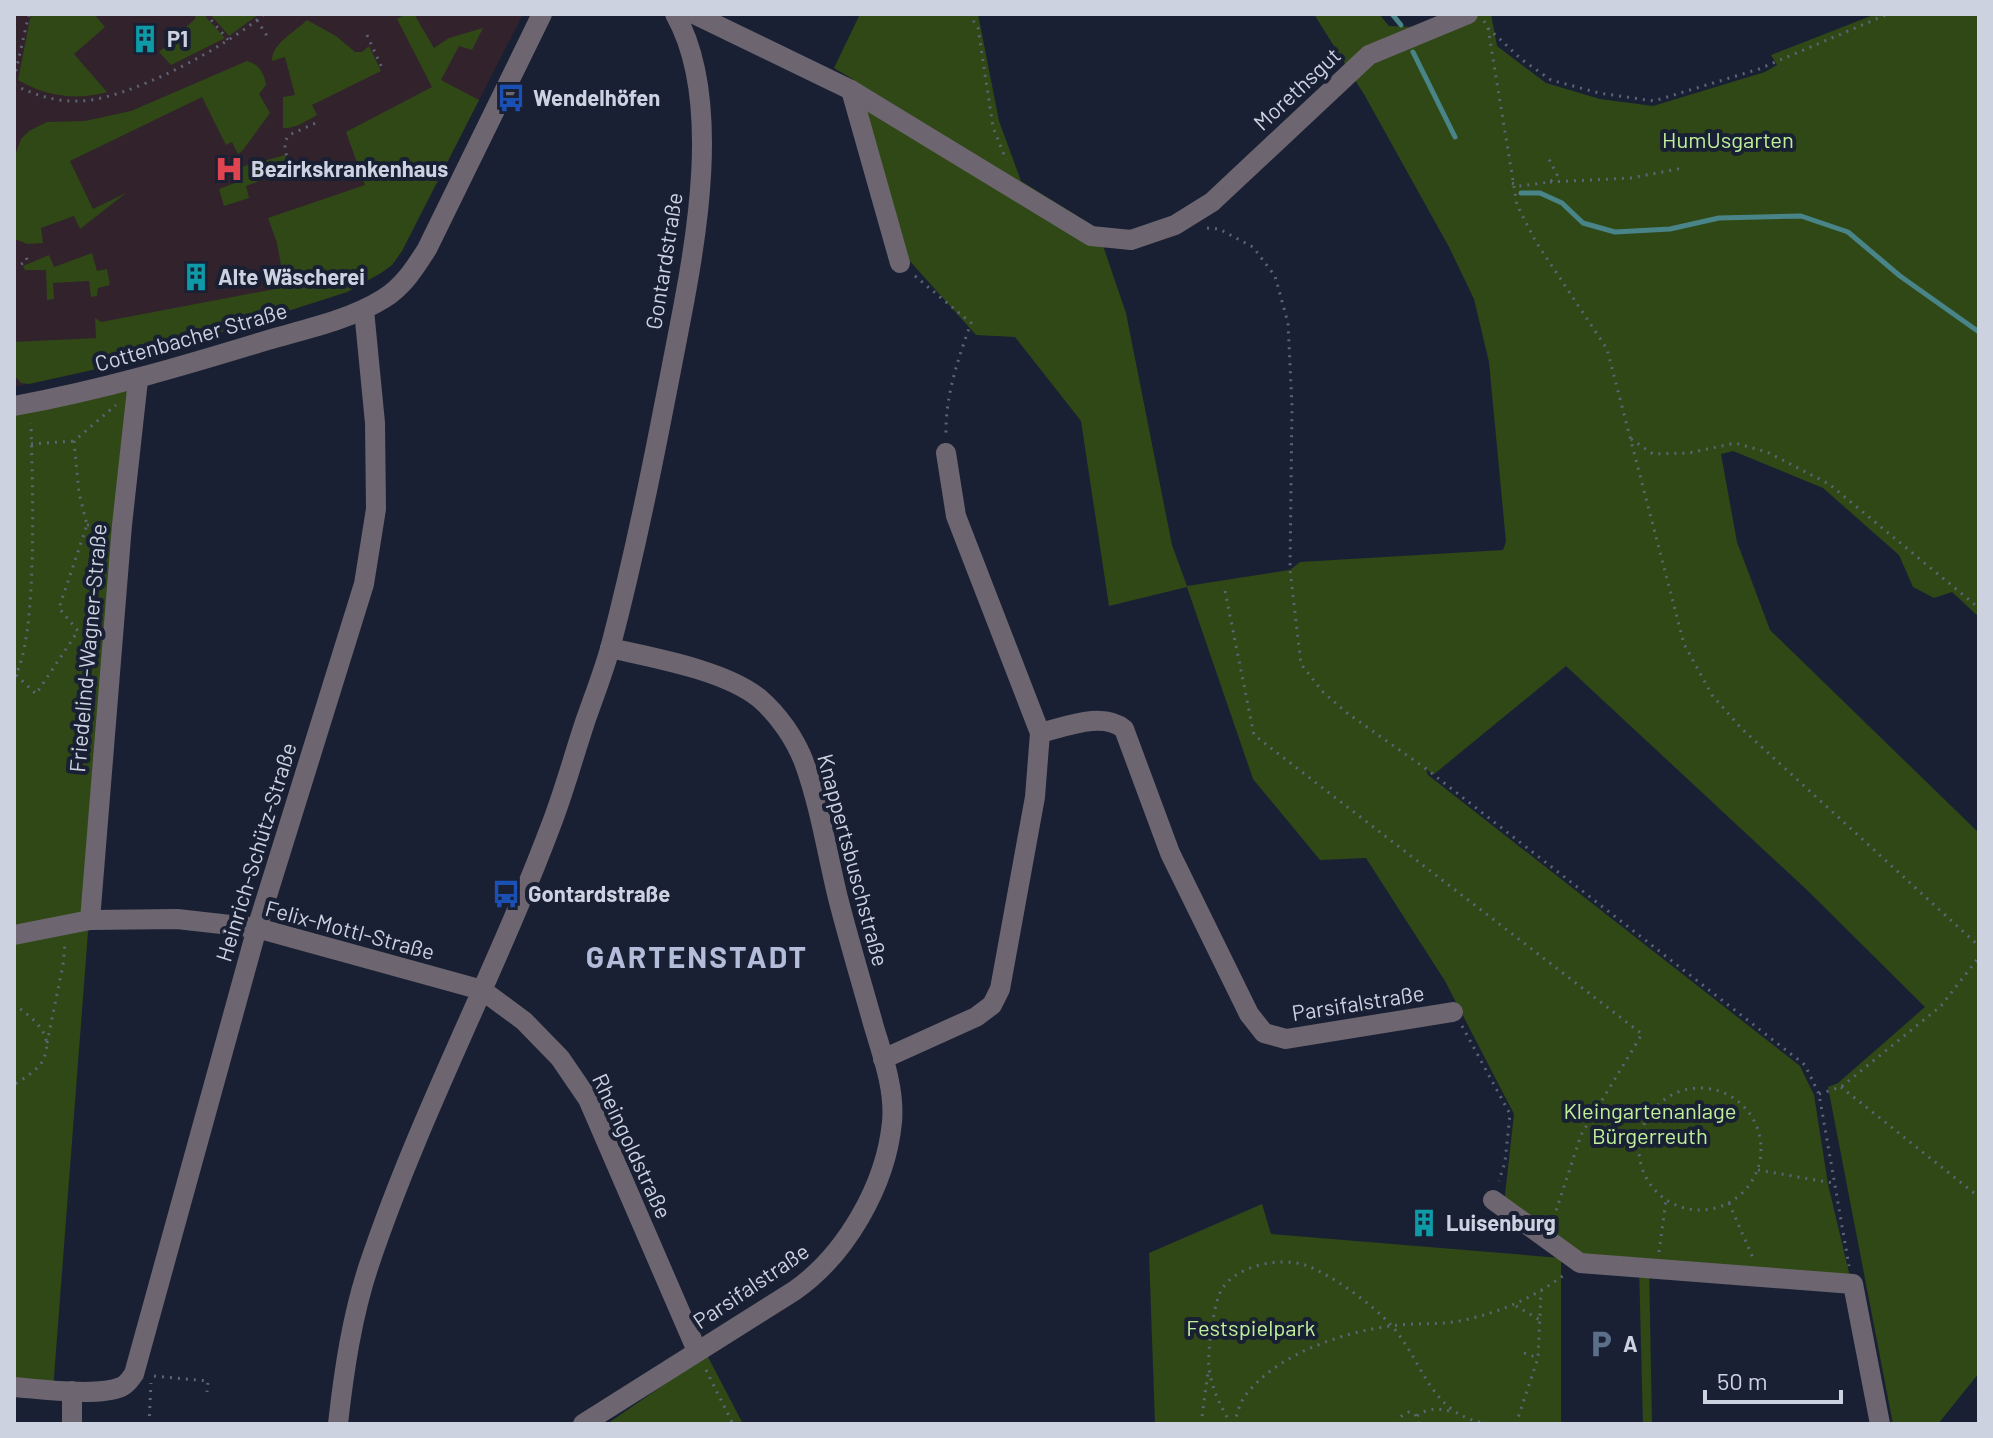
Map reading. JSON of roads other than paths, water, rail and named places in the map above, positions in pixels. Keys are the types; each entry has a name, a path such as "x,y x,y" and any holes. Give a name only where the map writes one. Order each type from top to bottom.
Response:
{"street":[{"name":"Cottenbacher Straße","path":"22,405 137,383 364,310 386,298 401,285 427,249 542,14"},
{"name":"Gontardstraße","path":"338,1424 346,1357 368,1267 405,1169 552,821 610,648 649,481 688,282 699,208 702,144 699,104 690,51 675,14"},
{"path":"694,14 851,90 900,263"},
{"name":"Morethsgut","path":"851,90 1091,236 1131,240 1175,225 1212,202 1369,55 1468,14"},
{"name":"Heinrich-Schütz-Straße","path":"72,1391 113,1390 126,1385 134,1374 257,928 364,584 376,509 376,480 375,423 364,310"},
{"name":"Friedelind-Wagner-Straße","path":"90,920 137,383"},
{"path":"883,1059 976,1017 992,1005 1000,989 1035,797 1040,733 956,516 946,453"},
{"name":"Knappertsbuschstraße","path":"610,648 721,678 758,698 789,732 813,790 883,1059"},
{"name":"Parsifalstraße","path":"1040,733 1098,720 1118,723 1124,729 1170,853 1249,1014 1264,1033 1286,1039 1453,1012"},
{"name":"Felix-Mottl-Straße","path":"14,935 90,920 177,919 257,928 482,990"},
{"name":"Rheingoldstraße","path":"482,990 524,1021 560,1058 588,1099 697,1351"},
{"name":"Parsifalstraße","path":"583,1424 810,1280 837,1253 850,1235 881,1167 892,1125 893,1109 883,1059"},
{"path":"1493,1200 1580,1263 1853,1284 1880,1424"},
{"path":"14,1387 72,1391 72,1424"}],"waterway":[{"path":"1392,14 1401,25"},
{"path":"1413,52 1455,137"},
{"path":"1521,193 1540,193 1562,203 1583,223 1615,232 1670,229 1719,218 1801,216 1848,232 1900,276 1979,332"}],"place":[{"name":"P1","path":"145,39"},
{"name":"Wendelhöfen","path":"511,98"},
{"name":"Bezirkskrankenhaus","path":"229,169"},
{"name":"Alte Wäscherei","path":"196,277"},
{"name":"Gontardstraße","path":"506,894"},
{"name":"Luisenburg","path":"1424,1223"},
{"name":"A","path":"1601,1344"}],"district":[{"name":"GARTENSTADT","path":"697,958"}],"park label":[{"name":"HumUsgarten","path":"1728,140"},
{"name":"Kleingartenanlage Bürgerreuth","path":"1650,1124"},
{"name":"Festspielpark","path":"1251,1328"}]}
